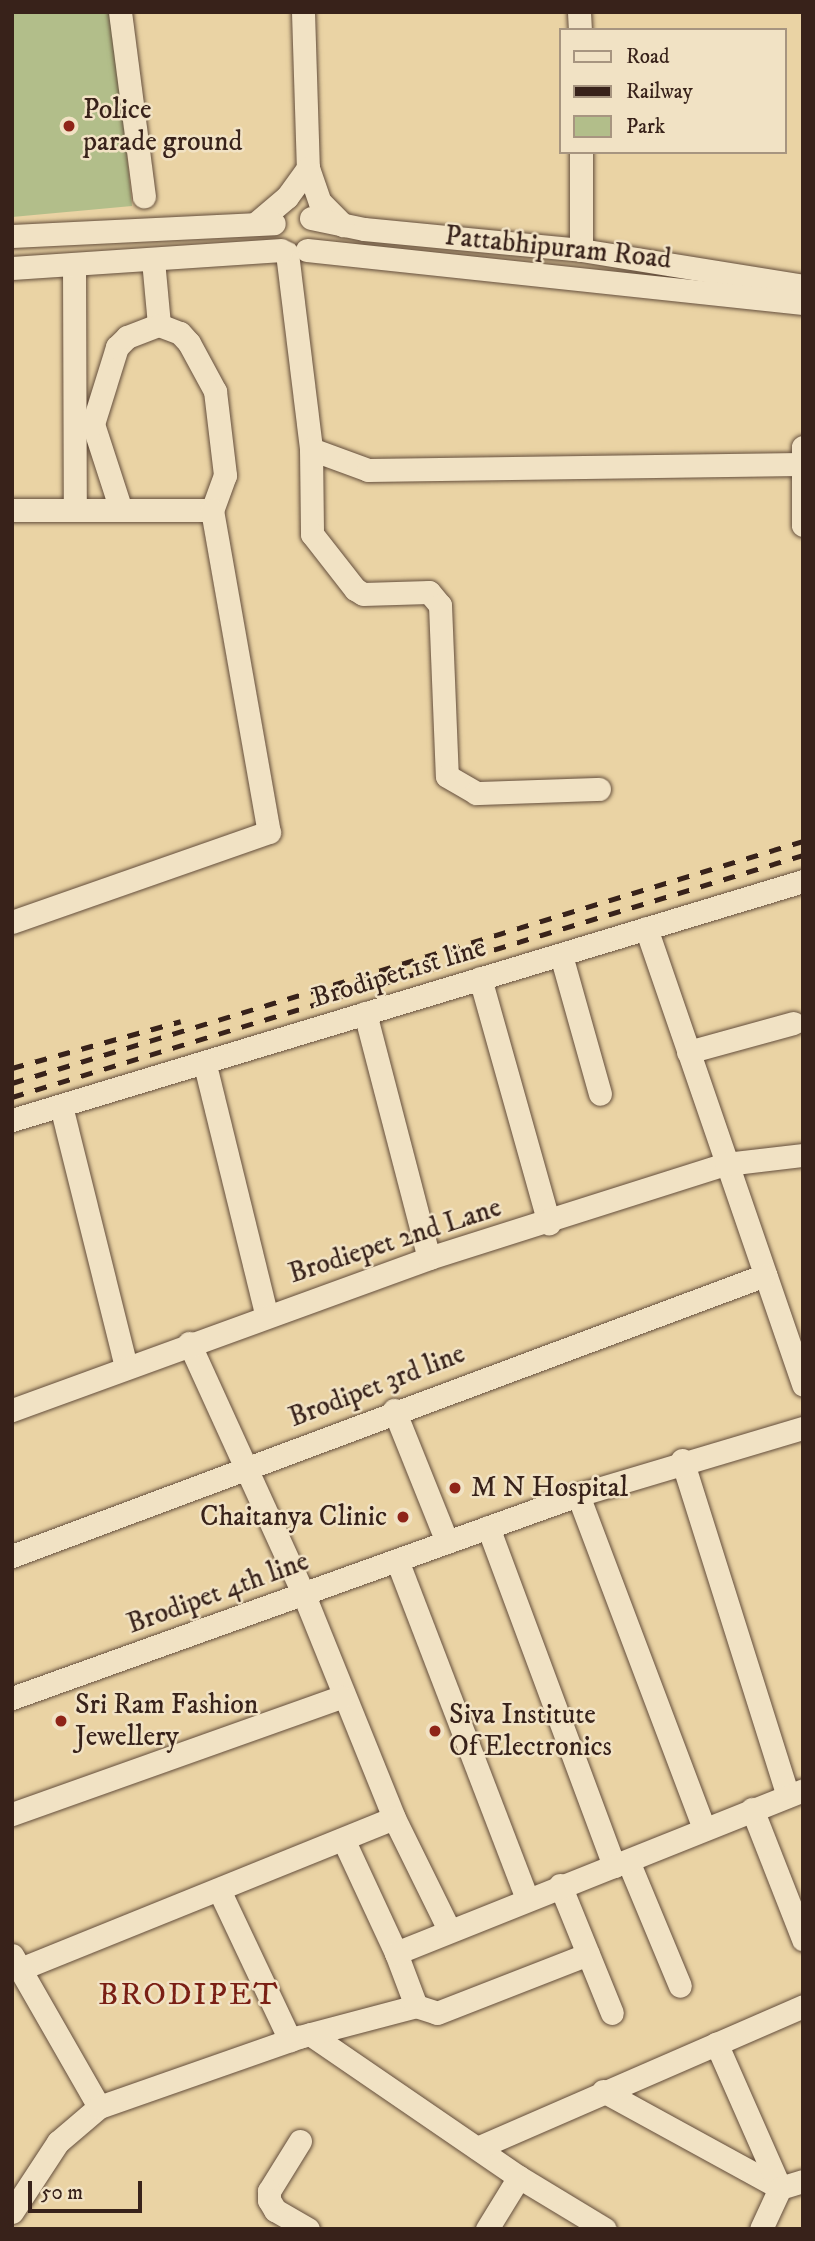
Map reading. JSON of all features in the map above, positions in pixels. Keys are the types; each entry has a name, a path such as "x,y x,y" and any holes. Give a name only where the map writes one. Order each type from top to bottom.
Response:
{"street":[{"path":"120,12 144,196"},
{"path":"303,12 308,168 320,202 344,225"},
{"path":"580,154 581,250"},
{"path":"12,236 265,224 308,168"},
{"name":"Pattabhipuram Road","path":"265,224 291,211 344,225 581,250 803,286"},
{"path":"292,251 316,232 311,218"},
{"path":"265,224 273,238 292,251"},
{"path":"531,275 537,245"},
{"path":"292,251 311,449 312,534 355,589 363,594 429,592 440,605 447,776 476,793 599,789"},
{"name":"Pattabhipuram Road","path":"12,268 292,251 803,303"},
{"path":"153,260 159,325"},
{"path":"74,266 75,510"},
{"path":"12,922 269,832 212,510 225,475 215,391 189,342 180,333 159,325 127,337 117,346 93,424 120,507"},
{"path":"311,449 368,470 801,456 803,525"},
{"path":"12,510 120,507 212,510"},
{"name":"Brodipet 1st line","path":"12,1120 205,1065 365,1013 803,880"},
{"path":"646,928 803,1385"},
{"path":"561,955 600,1094"},
{"path":"480,978 548,1223"},
{"path":"365,1013 429,1258"},
{"path":"688,1052 793,1023"},
{"path":"205,1065 266,1314"},
{"path":"61,1106 126,1367"},
{"name":"Brodiepet 2nd Lane","path":"12,1410 266,1314 429,1258 548,1223 726,1164 803,1155"},
{"name":"Brodipet 3rd line","path":"12,1556 394,1410 765,1275"},
{"path":"189,1343 304,1595 341,1697 394,1818 449,1930"},
{"path":"394,1410 447,1542"},
{"name":"Brodipet 4th line","path":"12,1698 304,1595 578,1494 682,1460 803,1428"},
{"path":"396,1953 795,1793 682,1460"},
{"path":"578,1494 704,1829"},
{"path":"488,1527 621,1864 680,1986"},
{"path":"397,1560 527,1899"},
{"path":"12,1814 341,1697"},
{"path":"752,1809 803,1939"},
{"path":"99,2107 16,1962 220,1892 394,1818"},
{"path":"344,1841 396,1953 415,2006"},
{"path":"560,1885 612,2013"},
{"path":"220,1892 300,2037 605,2229"},
{"path":"12,2212 58,2142 99,2107 300,2037 415,2006 437,2013 588,1954"},
{"path":"477,2148 803,2006"},
{"path":"716,2043 780,2188 761,2229"},
{"path":"603,2091 780,2188 803,2181"},
{"path":"300,2141 270,2191 269,2200 308,2229"},
{"path":"487,2229 519,2177"}],"green space":[{"name":"Police parade ground","path":"12,12 113,12 132,206 12,217"}],"railway":[{"path":"12,1083 803,841"},
{"path":"12,1097 803,855"},
{"path":"12,1068 181,1021"}],"place":[{"name":"Police parade ground","path":"69,126"},
{"name":"M N Hospital","path":"455,1488"},
{"name":"Chaitanya Clinic","path":"403,1517"},
{"name":"Sri Ram Fashion Jewellery","path":"61,1721"},
{"name":"Siva Institute Of Electronics","path":"435,1731"}],"district":[{"name":"BRODIPET","path":"189,1995"}]}
